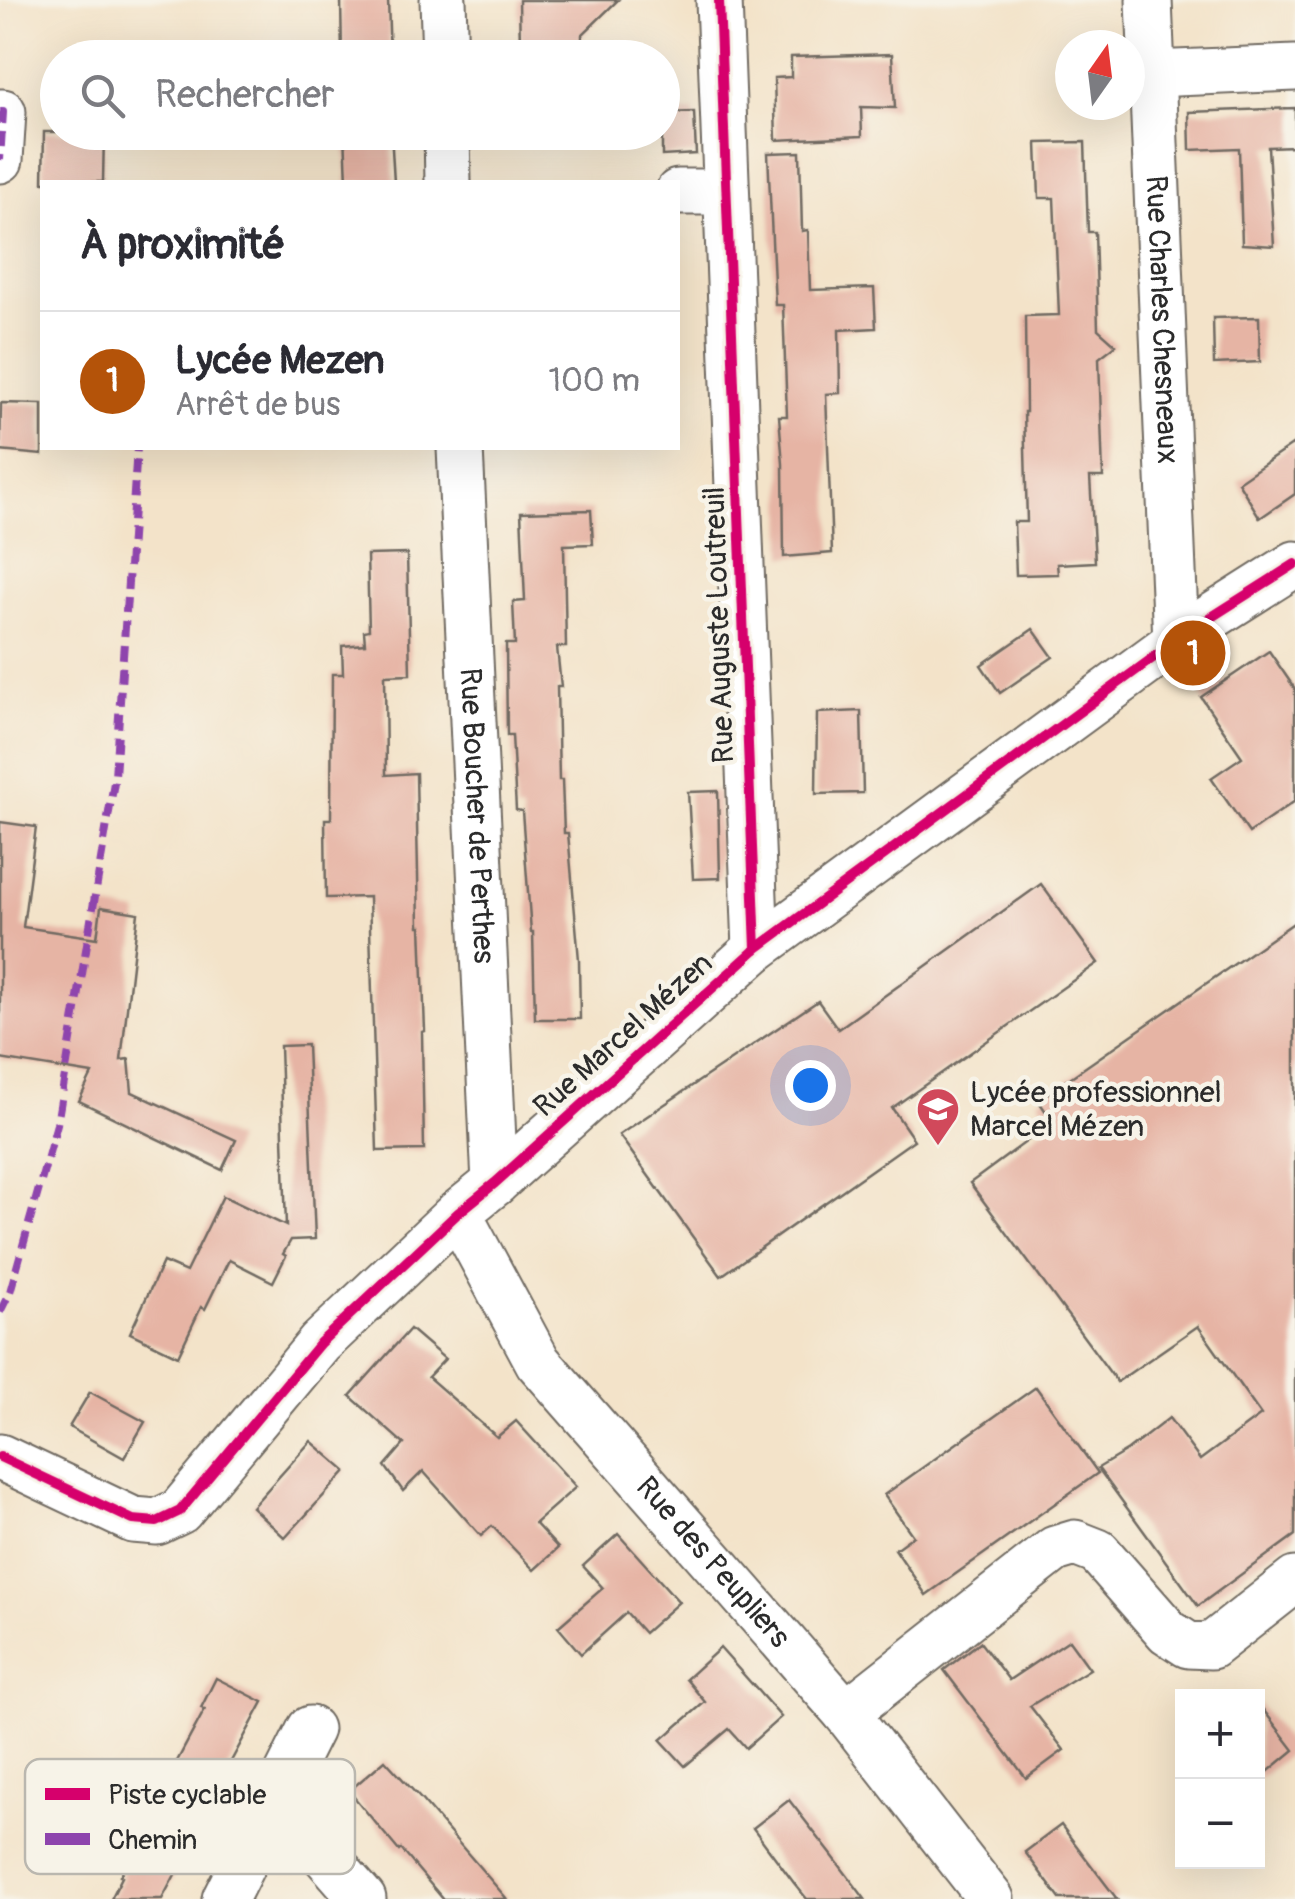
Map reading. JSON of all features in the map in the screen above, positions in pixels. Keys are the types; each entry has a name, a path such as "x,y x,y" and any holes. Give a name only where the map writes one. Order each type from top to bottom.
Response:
{"street":[{"path":"443,0 444,40"},
{"name":"Rue Auguste Loutreuil","path":"719,0 756,949"},
{"name":"Rue Charles Chesneaux","path":"1150,0 1176,642"},
{"path":"1152,74 1295,68"},
{"path":"0,112 0,160"},
{"path":"447,150 448,180"},
{"path":"680,192 726,192"},
{"name":"Rue Boucher de Perthes","path":"460,450 495,1183"},
{"name":"Rue Marcel Mézen","path":"0,1457 133,1520 157,1522 180,1511 320,1344 458,1213 756,949 1176,642 1295,564"},
{"name":"Rue des Peupliers","path":"458,1213 538,1362 846,1713 991,1899"},
{"path":"846,1713 1055,1549 1075,1544 1098,1552 1168,1632 1188,1645 1210,1646 1295,1580"},
{"path":"296,1759 310,1729"},
{"path":"225,1899 238,1874"},
{"path":"341,1874 363,1899"}],"building":[{"path":"341,0 388,0 389,40 342,40"},
{"path":"519,0 618,0 582,35 582,40 520,40"},
{"path":"892,54 895,108 861,107 862,136 776,140 774,78 791,77 791,57"},
{"path":"1295,108 1295,146 1268,147 1274,246 1242,244 1239,148 1190,150 1189,112"},
{"path":"680,112 694,112 696,154 662,156 662,150 680,150"},
{"path":"1085,142 1088,232 1095,232 1098,329 1116,345 1099,358 1103,477 1090,477 1095,562 1057,564 1058,574 1016,575 1014,522 1027,522 1025,316 1059,315 1054,198 1039,198 1037,143"},
{"path":"44,150 104,150 103,180 43,180"},
{"path":"346,150 392,150 394,180 347,180"},
{"path":"800,152 802,231 808,230 810,290 874,288 876,328 839,330 840,393 826,394 832,553 784,557 779,416 787,416 783,305 775,305 768,153"},
{"path":"1259,317 1260,362 1214,364 1213,318"},
{"path":"1,403 40,404 42,455 0,451"},
{"path":"1295,443 1295,494 1260,518 1238,482"},
{"path":"591,510 593,544 564,545 566,647 557,647 561,687 557,687 559,780 564,833 568,833 580,1019 535,1019 533,932 522,811 516,810 512,735 507,735 506,644 515,644 513,602 525,601 521,512"},
{"path":"407,554 410,674 385,675 386,775 416,773 425,1031 424,1150 377,1151 369,897 326,898 325,819 331,819 332,674 343,674 342,646 365,644 364,631 369,630 367,555"},
{"path":"1033,629 1053,657 1000,693 981,665"},
{"path":"1269,651 1295,689 1295,801 1249,833 1211,778 1242,757 1201,697"},
{"path":"861,711 863,793 816,794 817,713"},
{"path":"718,791 720,878 693,879 688,792"},
{"path":"0,822 36,827 23,927 97,938 101,907 138,913 121,1060 129,1059 132,1092 236,1140 222,1170 79,1101 92,1074 0,1059"},
{"path":"1041,884 1098,963 892,1108 914,1140 721,1276 619,1135 818,1001 838,1029"},
{"path":"1295,922 1295,1535 1198,1606 1098,1468 1169,1418 1200,1460 1261,1415 1198,1326 1117,1382 970,1183 1053,1122 1038,1100"},
{"path":"307,1045 315,1239 291,1240 273,1282 229,1260 178,1356 130,1333 163,1262 186,1272 223,1196 286,1226 280,1046"},
{"path":"410,1329 445,1359 428,1377 497,1437 516,1421 576,1487 535,1523 558,1548 534,1570 492,1526 481,1536 423,1471 403,1491 385,1466 404,1444 350,1396"},
{"path":"1036,1387 1098,1473 926,1595 895,1549 913,1536 884,1495"},
{"path":"90,1392 145,1422 124,1458 69,1427"},
{"path":"311,1441 346,1471 285,1538 252,1507"},
{"path":"618,1534 679,1602 644,1633 626,1613 581,1654 558,1627 603,1588 583,1566"},
{"path":"1069,1640 1090,1669 1030,1706 1064,1750 1026,1778 944,1670 980,1642 1009,1680"},
{"path":"720,1648 781,1717 746,1748 729,1729 685,1766 661,1740 705,1702 686,1679"},
{"path":"216,1678 263,1702 232,1759 178,1759 205,1709 201,1708"},
{"path":"1265,1712 1294,1750 1265,1774"},
{"path":"385,1760 507,1899 443,1899 355,1798 355,1786"},
{"path":"789,1800 865,1899 807,1899 794,1883 753,1828"},
{"path":"1061,1825 1117,1899 1060,1899 1025,1852"},
{"path":"175,1874 162,1899 111,1899 120,1876"}],"marked path":[{"path":"0,112 0,160"},
{"path":"0,1312 10,1292 57,1124 115,776 137,450"}],"cycle path":[{"path":"719,0 756,949"},
{"path":"0,1457 133,1520 157,1522 180,1511 320,1343 458,1213 756,949 1191,630 1295,564"}],"place":[{"name":"Lycée Mezen","path":"1193,653"},
{"name":"Lycée professionnel Marcel Mézen","path":"938,1147"}]}
